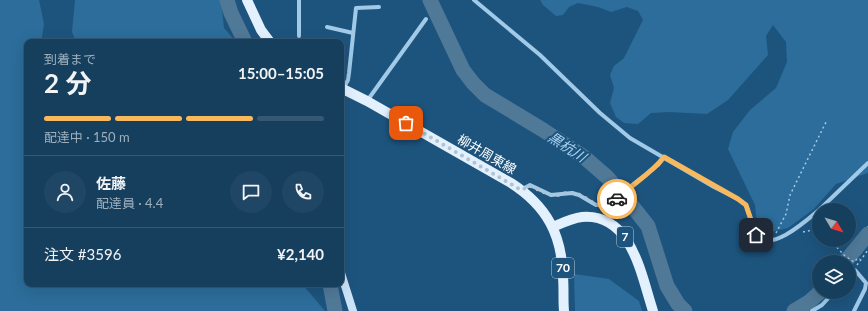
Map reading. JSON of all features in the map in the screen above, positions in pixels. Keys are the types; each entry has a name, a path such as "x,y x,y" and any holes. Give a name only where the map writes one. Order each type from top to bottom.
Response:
{"main road":[{"path":"247,0 261,30 268,39"},
{"name":"柳井周東線","path":"344,90 367,101 451,148 521,190 539,205 553,227"},
{"name":"7","path":"553,227 582,217 606,221 617,228 626,238 634,255 653,311"},
{"name":"70","path":"553,227 559,241 562,256 564,311"},
{"path":"344,282 353,311"}],"street":[{"path":"299,0 299,36"},
{"path":"474,0 540,55 617,128 630,138 746,205 756,235 759,239 767,242 790,233 812,216"},
{"path":"344,86 348,80 356,8 379,7"},
{"path":"367,101 426,19"},
{"path":"327,27 353,33"},
{"path":"521,190 530,186 551,195 572,193 596,204 604,206 610,205 626,190 658,165 664,157"},
{"path":"826,203 868,163"},
{"path":"854,311 865,289 866,283 856,271"},
{"path":"812,311 827,299"}],"path":[{"path":"775,235 786,214 790,195 827,120"},
{"path":"790,233 812,230"},
{"path":"837,247 845,256 854,262 858,258 860,259"},
{"path":"856,268 860,259 868,250"}],"shaded area":[{"path":"0,0 39,0 44,24 43,39 24,39 24,287 305,287 325,311 0,311"},
{"path":"75,0 221,0 224,28 233,39 75,39 72,32"},
{"path":"540,0 868,0 868,173 836,184 819,203 812,203 812,210 788,228 767,233 757,224 755,205 728,149 733,132 750,110 776,88 787,62 786,42 773,25 766,36 768,55 728,100 707,114 669,112 651,113 638,124 624,123 616,117 610,103 614,88 610,75 614,66 624,58 643,20 638,11 627,7 611,12 598,7 578,3 569,7 563,15 556,16 543,5"},
{"path":"868,226 868,238 856,256 847,255 846,254 852,247 856,247 856,241"},
{"path":"574,274 609,279 639,301 642,311 575,311"}],"waterway":[{"path":"227,0 231,13 244,39"},
{"name":"黒杭川","path":"430,0 463,70 473,83 485,95 584,157 607,177 629,202 648,226 667,286 678,304 685,311"},
{"name":"黒杭川","path":"851,255 868,234"},
{"path":"331,287 335,311"},
{"name":"黒杭川","path":"794,311 812,299"}],"way so far":[{"path":"406,123 521,190 530,186 551,195 572,193 604,206 610,205 617,199"}],"route":[{"path":"617,199 658,165 664,157 746,205 756,235"}]}
